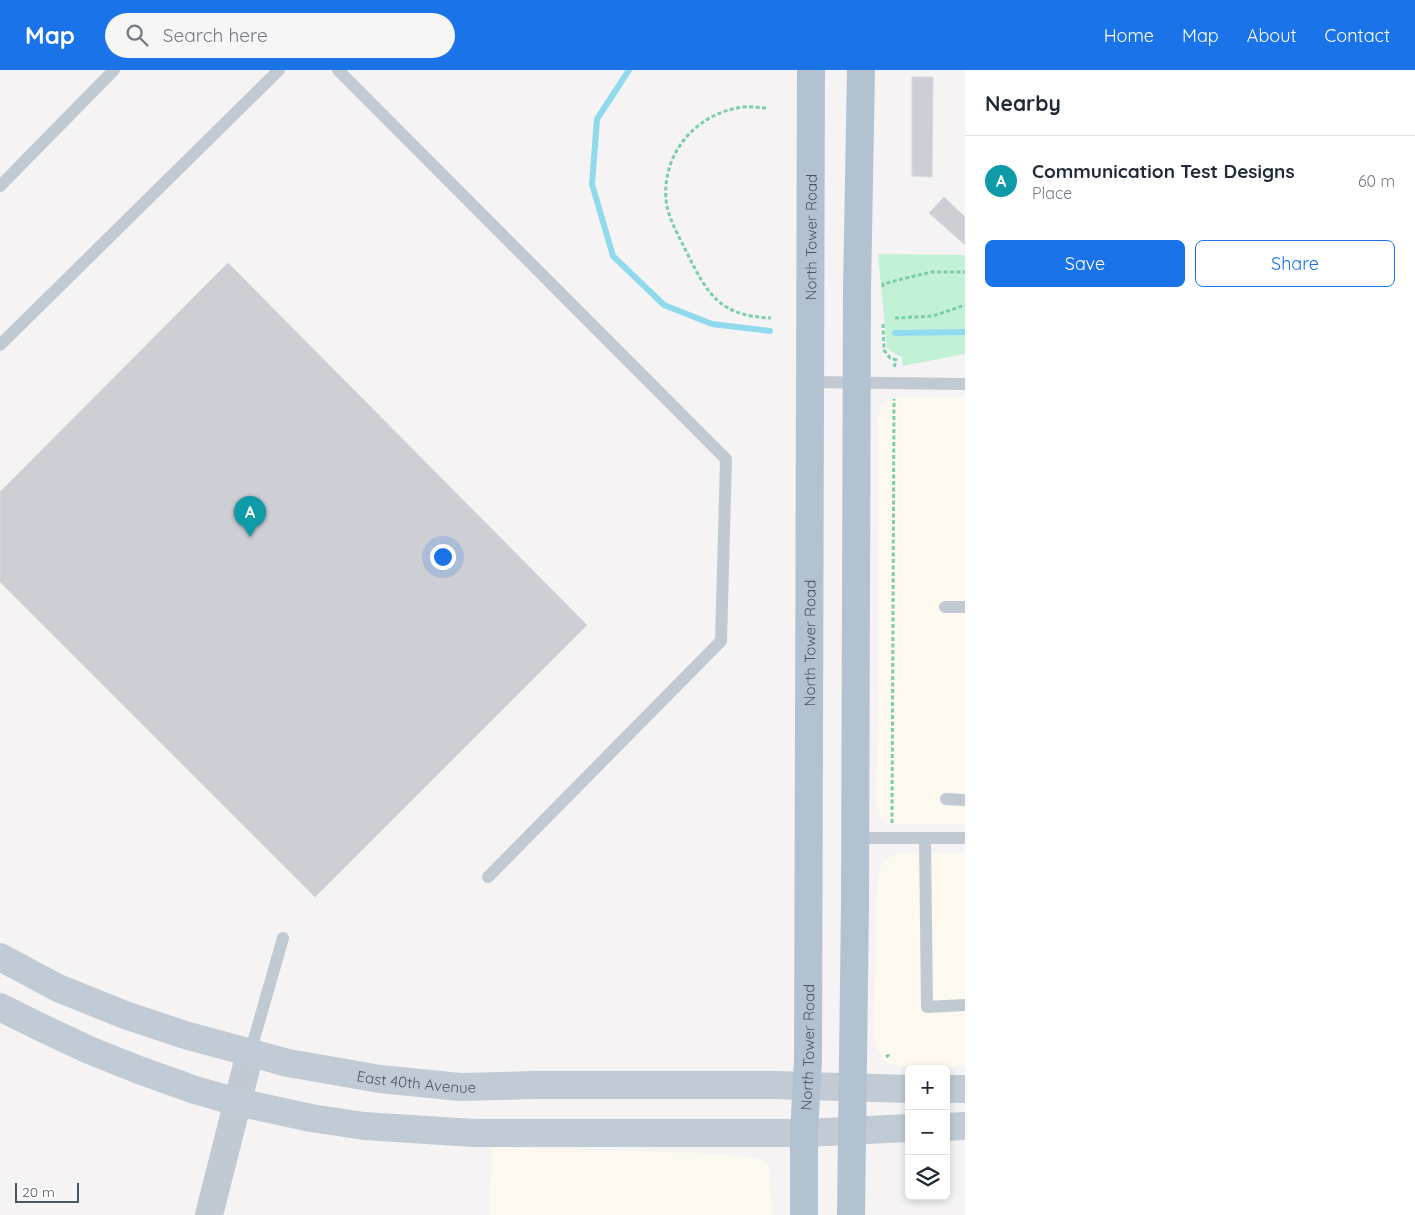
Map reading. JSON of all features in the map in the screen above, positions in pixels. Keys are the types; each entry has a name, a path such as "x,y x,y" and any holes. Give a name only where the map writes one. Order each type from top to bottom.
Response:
{"main road":[{"name":"North Tower Road","path":"804,1215 804,1133 808,1060 811,70"},
{"path":"851,1215 855,838 857,288 861,70"},
{"name":"East 40th Avenue","path":"0,957 58,988 125,1015 185,1035 288,1063 380,1079 460,1087 724,1085 905,1090"},
{"path":"0,1006 80,1046 195,1090 237,1102 311,1118 364,1126 474,1133 804,1133 905,1128"},
{"path":"950,1089 965,1089"},
{"path":"950,1127 965,1126"}],"street":[{"path":"209,1215 250,1053"}],"lane":[{"path":"0,186 114,70"},
{"path":"0,345 279,70"},
{"path":"338,70 726,459 721,640 488,877"},
{"path":"810,382 965,384"},
{"path":"945,607 965,607"},
{"path":"946,799 965,800"},
{"path":"855,838 965,838"},
{"path":"925,838 927,1007 965,1005"},
{"path":"250,1053 283,938"}],"path":[{"path":"766,108 745,107 727,110 710,118 693,130 683,140 674,155 666,186 666,202 671,220 694,269 713,296 739,314 771,318"},
{"path":"883,294 883,284 932,272 965,272"},
{"path":"895,318 933,316 965,305"},
{"path":"883,322 884,350 890,358 896,360 894,366"},
{"path":"892,816 894,401"},
{"path":"886,1057 890,1054"}],"shaded area":[{"path":"965,397 965,824 892,824 881,817 876,804 879,631 877,417 888,401 897,398"},
{"path":"903,853 965,853 965,1066 896,1066 886,1062 874,1041 877,879 881,865 887,858"},
{"path":"492,1147 707,1153 762,1159 769,1165 772,1215 490,1215"}],"green space":[{"path":"878,254 965,255 965,354 902,366 902,357 887,348"}],"building":[{"path":"912,77 933,77 932,177 912,176"},
{"path":"944,197 965,217 965,245 929,213"},
{"path":"228,263 587,625 315,897 0,582 0,492"}],"waterway":[{"path":"629,70 597,119 592,184 613,256 664,305 712,324 770,331"},
{"path":"895,333 965,332"}],"place":[{"name":"Communication Test Designs","path":"250,537"}]}
